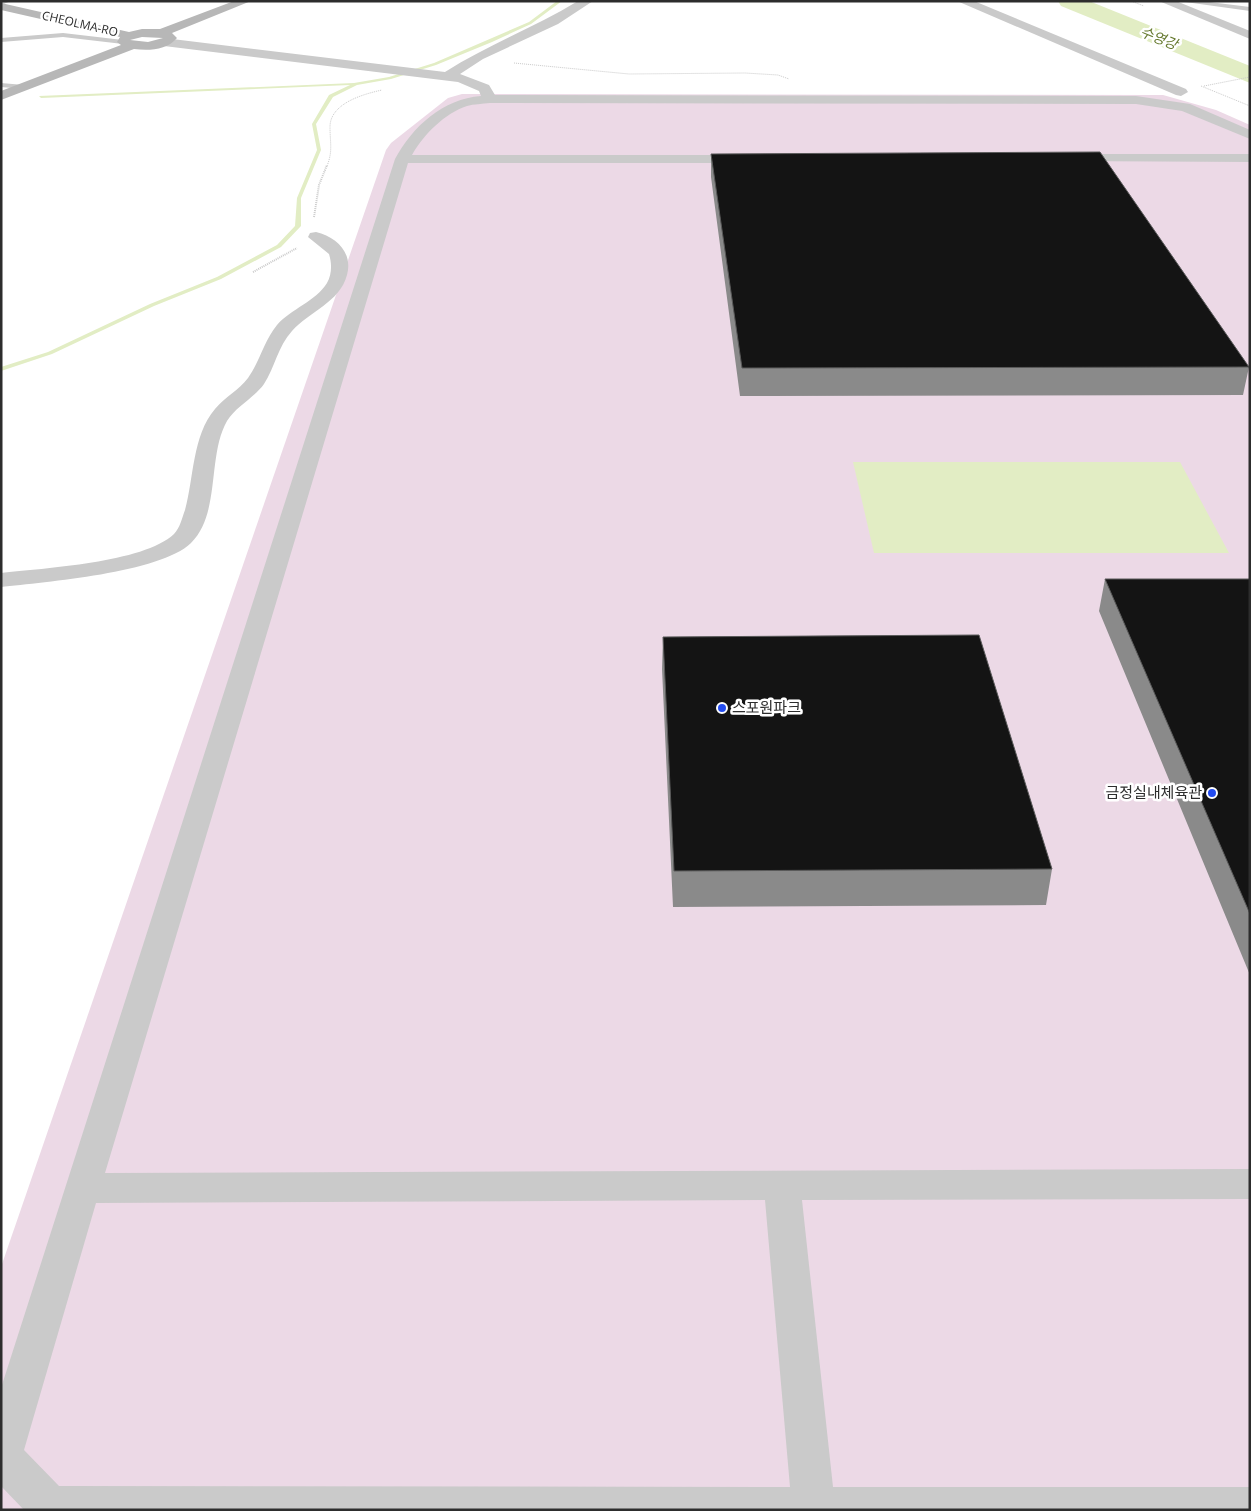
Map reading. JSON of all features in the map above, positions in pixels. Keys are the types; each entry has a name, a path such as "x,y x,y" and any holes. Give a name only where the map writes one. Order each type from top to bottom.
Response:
{"main road":[{"path":"1,96 129,41 142,33 163,38 244,1"},
{"name":"CHEOLMA-RO","path":"1,4 129,41"}],"street":[{"path":"444,76 479,56 554,21 587,1"},
{"path":"964,1 1179,91"},
{"path":"1165,1 1250,35"},
{"path":"163,38 444,76 472,82 484,88 490,99"},
{"path":"1250,135 1191,109 1172,104 1136,100 490,99 461,104 435,120 415,138 402,159 82,1188 1,1456 50,1507 1250,1508"},
{"path":"1050,158 1250,158"},
{"path":"402,159 761,159"},
{"path":"1,580 129,563 164,550 183,539 194,517 208,448 215,424 230,404 254,383 265,366 278,335 292,320 331,290 339,275 340,258 334,248 316,237"},
{"path":"82,1188 1250,1184"},
{"path":"782,1185 814,1508"}],"lane":[{"path":"1,4 8,1"},
{"path":"1181,1 1250,9"},
{"path":"1,40 63,35 129,41"},
{"path":"1,85 24,87"}],"path":[{"path":"1179,91 1194,90 1212,83 1250,77"},
{"path":"253,272 316,237 319,233 314,216 319,185 332,154 330,124 337,112 349,100 364,94 387,89"}],"shaded area":[{"name":"스포원파크","path":"462,94 1163,95 1216,110 1250,125 1250,1510 1,1510 1,1267 386,150 391,143 448,98"},
{"path":"853,462 1180,462 1229,553 874,553"}],"building":[{"path":"1100,152 1249,367 742,368 711,154"},
{"name":"금정실내체육관","path":"1105,579 1250,579 1250,914"},
{"path":"979,635 1052,869 674,871 663,637"}],"waterway":[{"path":"1,369 50,353 152,305 219,278 279,246 298,226 299,198 319,150 314,124 331,96 356,84 390,78 435,64 491,41 530,23 560,1"},
{"name":"수영강","path":"1069,1 1250,75"},
{"path":"41,97 353,84"}],"place":[{"name":"스포원파크","path":"722,708"},
{"name":"금정실내체육관","path":"1212,793"}]}
